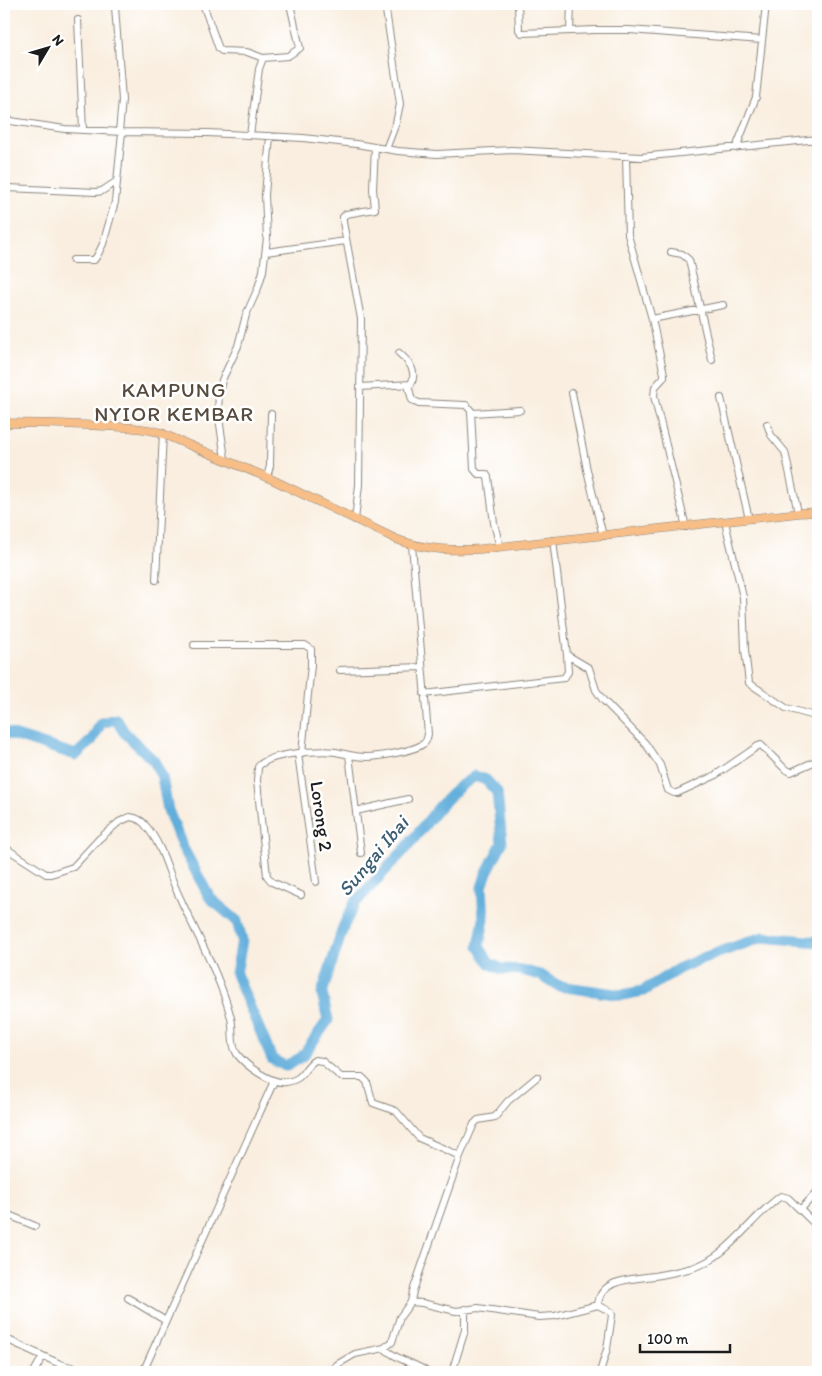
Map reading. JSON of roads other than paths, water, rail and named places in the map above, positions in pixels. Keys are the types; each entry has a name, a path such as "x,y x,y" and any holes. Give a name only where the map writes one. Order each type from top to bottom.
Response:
{"main road":[{"path":"4,423 111,426 142,428 162,433 267,477 396,540 450,550 500,547 818,512"}],"street":[{"path":"203,4 219,49 222,51 247,52 263,58 288,56 300,48 290,4"},
{"path":"385,4 400,104 396,123 386,149"},
{"path":"518,4 519,30 522,33 629,30 762,40"},
{"path":"570,31 571,4"},
{"path":"736,148 756,97 766,4"},
{"path":"73,260 89,261 97,256 112,213 117,188 122,100 115,7"},
{"path":"78,20 83,130"},
{"path":"818,24 818,37"},
{"path":"250,135 259,69 263,58"},
{"path":"4,120 49,128 314,139 437,154 512,150 626,156 662,155 818,139"},
{"path":"225,459 218,411 219,389 236,350 246,315 258,288 266,252 265,195 270,136"},
{"path":"355,520 359,493 361,319 343,222 344,215 375,209 373,189 375,147"},
{"path":"626,156 628,235 652,319 664,377 655,387 654,396 686,527"},
{"path":"4,190 8,188 96,192 102,191 116,182"},
{"path":"266,252 346,242"},
{"path":"671,252 682,254 689,260 712,360"},
{"path":"652,319 723,305"},
{"path":"360,387 411,384 413,381 413,370 407,359 399,352"},
{"path":"408,385 412,400 415,402 466,405 473,413 520,410"},
{"path":"572,392 587,470 603,536"},
{"path":"721,398 749,519"},
{"path":"471,411 474,469 478,474 486,474 488,476 494,523 500,547"},
{"path":"267,477 270,466 271,414"},
{"path":"767,424 771,435 785,452 798,513"},
{"path":"156,580 162,433"},
{"path":"725,522 743,597 748,682 793,711 811,715 818,714"},
{"path":"424,694 564,678 568,672 567,655 554,540"},
{"path":"301,895 270,881 267,876 256,773 260,764 267,760 309,751 337,752 349,756 366,757 412,749 423,745 427,740 412,544"},
{"name":"Lorong 2","path":"194,645 305,645 310,647 311,665 300,754 316,882"},
{"path":"567,655 588,668 602,700 646,743 660,765 666,785 671,792 677,793 714,776 761,745 785,769 791,772 818,760"},
{"path":"340,670 422,667"},
{"path":"349,756 361,853"},
{"path":"356,812 408,798"},
{"path":"4,847 48,874 71,869 99,839 119,822 130,817 138,819 146,825 164,853 180,898 209,957 231,1017 233,1047 243,1061 274,1081 287,1082 298,1078 315,1060 322,1061 342,1077 362,1077 367,1082 373,1104 396,1111 419,1138 460,1156"},
{"path":"328,1372 356,1354 384,1348 392,1342 400,1317 411,1302 413,1291 460,1156 476,1122 481,1119 495,1117 508,1102 537,1077"},
{"path":"143,1372 274,1081"},
{"path":"801,1210 818,1191"},
{"path":"598,1305 602,1294 611,1284 624,1280 656,1276 690,1268 705,1262 729,1246 758,1215 781,1196 788,1198 818,1227"},
{"path":"4,1213 35,1226"},
{"path":"128,1298 166,1320"},
{"path":"411,1302 456,1311 478,1308 539,1317 555,1316 598,1305 607,1310 612,1316 607,1349 600,1372"},
{"path":"452,1372 465,1330 465,1309"},
{"path":"4,1338 60,1364 91,1372"},
{"path":"384,1348 390,1354 426,1372"},
{"path":"34,1372 43,1356"}],"waterway":[{"name":"Sungai Ibai","path":"4,732 76,755 92,740 101,723 116,719 124,732 154,761 162,777 168,810 182,846 210,898 237,921 242,940 236,974 272,1059 285,1066 302,1057 328,1020 322,993 344,925 355,903 407,847 440,806 459,787 475,776 486,780 497,792 502,843 487,872 482,887 484,919 479,946 489,963 502,969 521,970 540,975 559,986 622,995 643,991 678,969 763,937 818,942"}],"district":[{"name":"KAMPUNG NYIOR KEMBAR","path":"174,402"}]}
